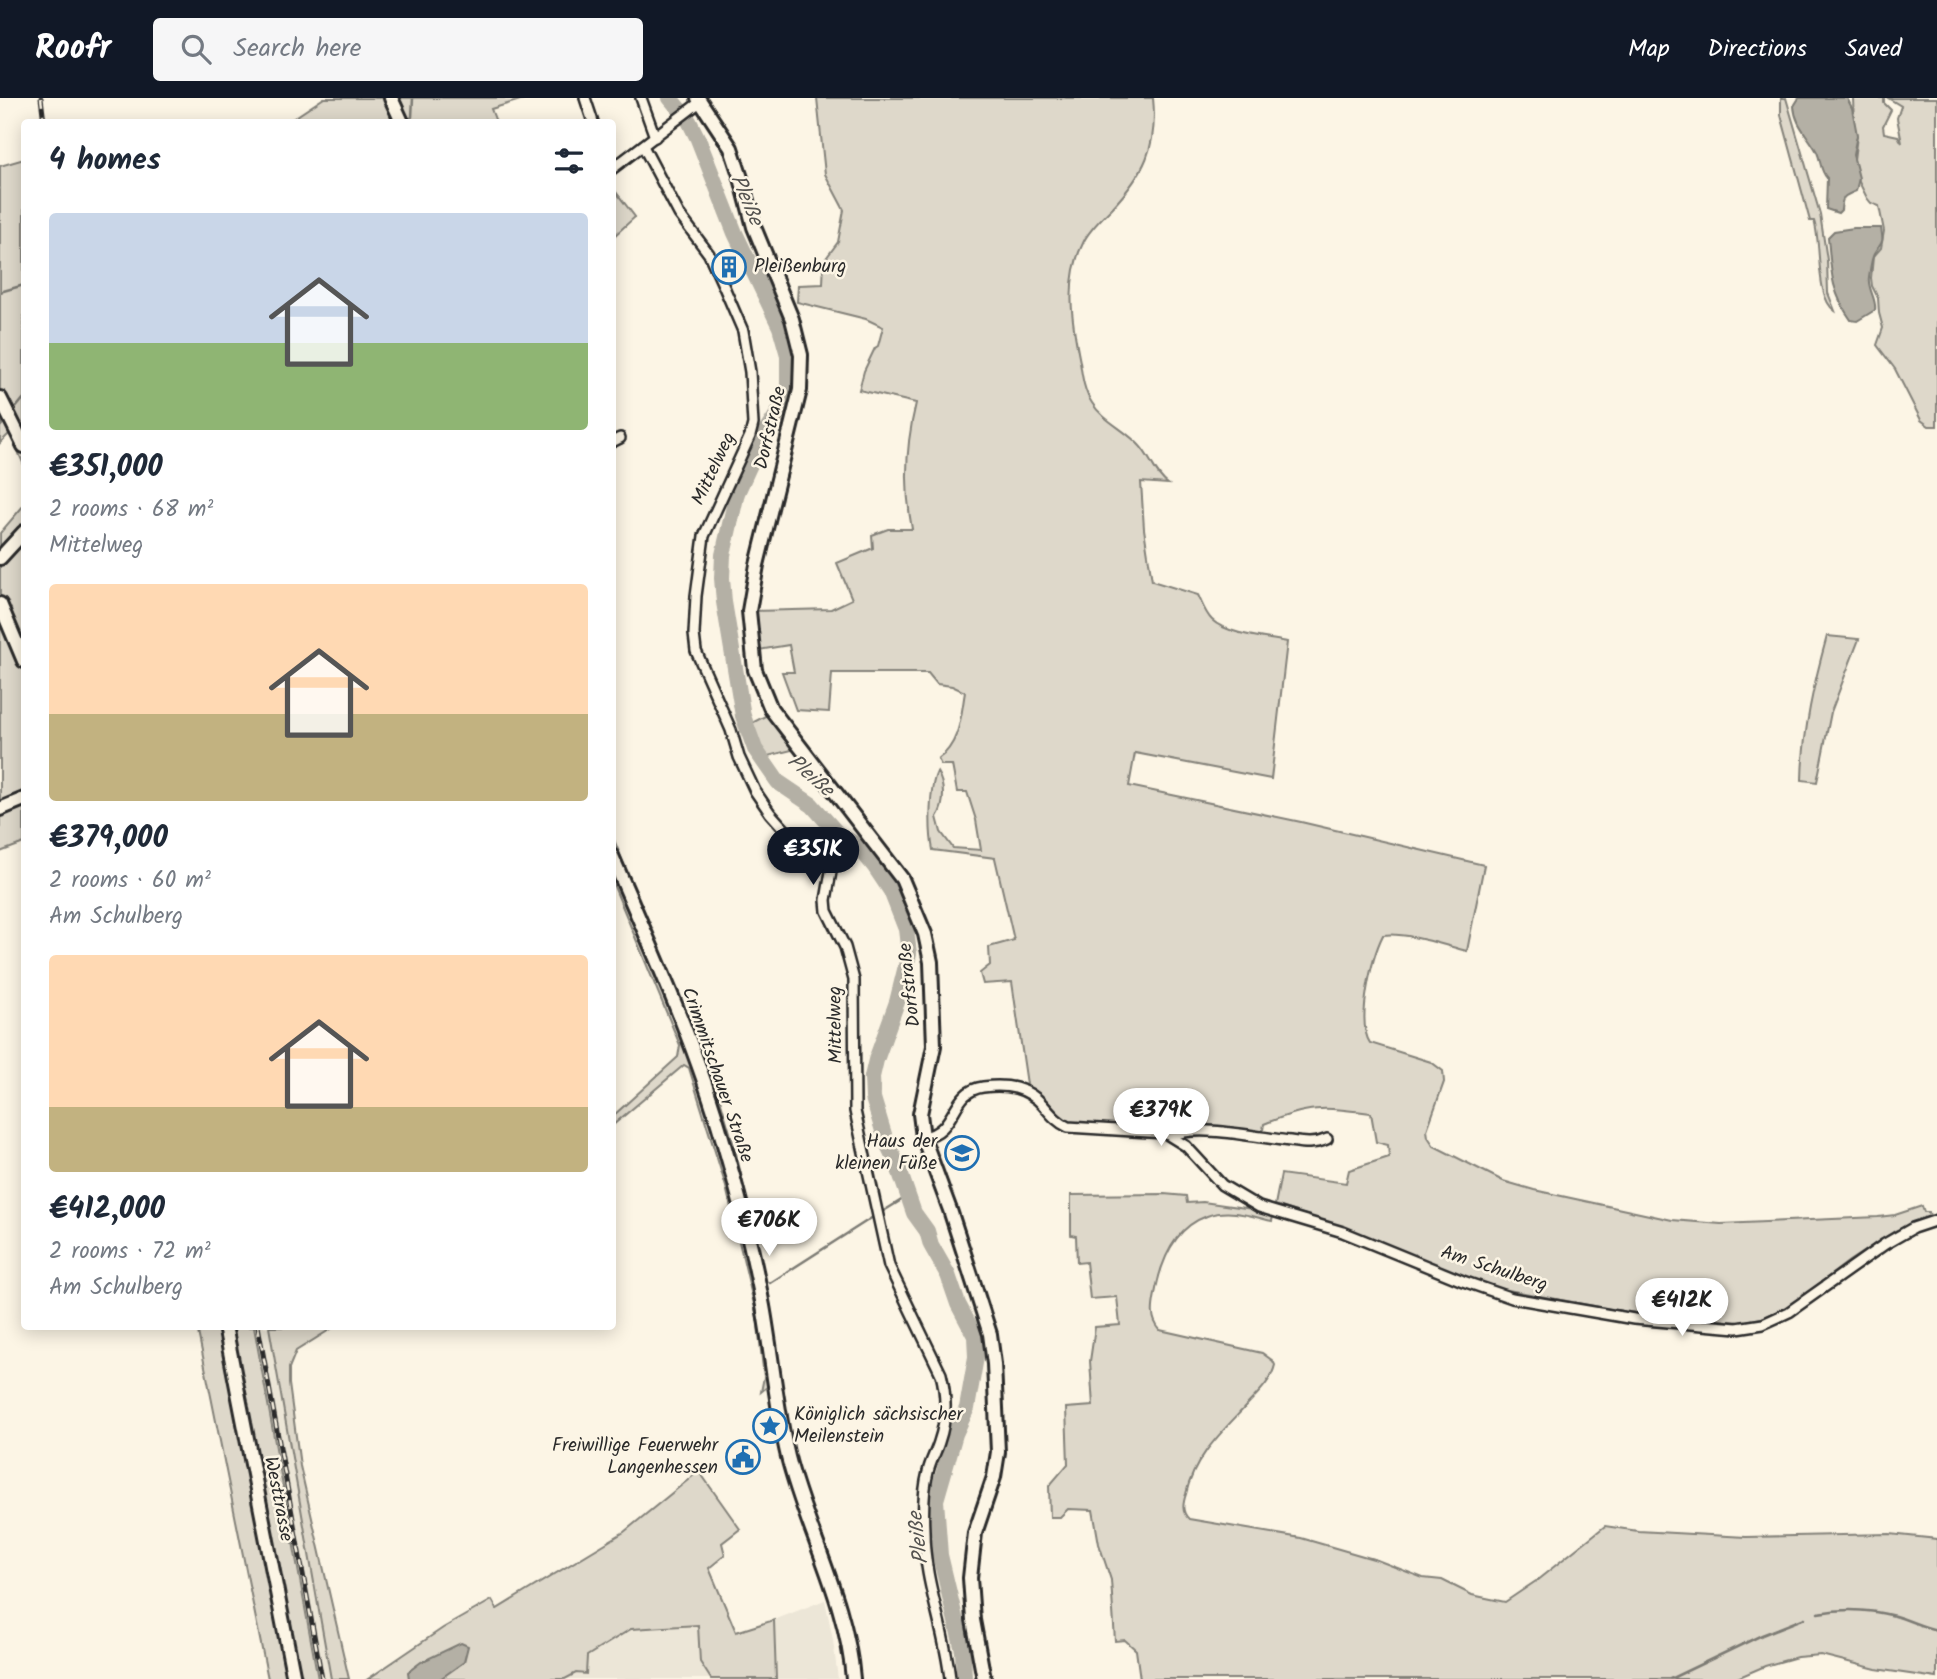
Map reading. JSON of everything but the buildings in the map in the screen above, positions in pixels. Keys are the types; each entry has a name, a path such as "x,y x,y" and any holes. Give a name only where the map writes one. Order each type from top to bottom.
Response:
{"street":[{"path":"391,98 401,119"},
{"path":"585,98 592,119"},
{"path":"641,98 655,137"},
{"path":"616,167 697,103"},
{"name":"Dorfstraße","path":"697,103 724,135 731,148 754,227 792,319 801,355 800,390 757,565 749,611 755,670 771,709 892,864 915,905 931,962 934,1046 920,1114 923,1137 950,1210 990,1334 993,1353 998,1452 994,1477 975,1533 970,1578 973,1620 984,1679"},
{"name":"Mittelweg","path":"643,146 680,214 709,254 734,307 745,340 753,424 704,536 696,596 695,641 700,662 724,712 739,757 755,791 786,831 813,843 829,858 832,866 826,900 827,911 845,947 854,980 855,1111 866,1162 889,1266 941,1374 946,1392 946,1419 928,1471 924,1530 927,1570 946,1643 950,1679"},
{"path":"0,398 21,440"},
{"path":"0,558 21,535"},
{"path":"0,605 21,654"},
{"path":"0,809 21,800"},
{"name":"Crimmitschauer Straße","path":"616,866 689,1041 723,1142 763,1304 783,1436 800,1498 844,1618 853,1679"},
{"path":"923,1137 933,1136 943,1128 967,1092 1002,1086 1019,1088 1031,1094 1057,1121 1072,1129 1158,1132 1171,1136 1182,1132 1222,1132 1311,1143 1327,1139"},
{"name":"Am Schulberg","path":"1171,1136 1186,1146 1222,1185 1259,1207 1343,1232 1512,1298 1634,1319 1737,1328 1763,1324 1789,1312 1885,1244 1913,1228 1937,1220"},
{"name":"Westtrasse","path":"226,1330 294,1679"}],"shaded area":[{"path":"324,98 527,98 491,109 495,119 292,119"},
{"path":"817,98 1153,98 1153,131 1146,159 1132,184 1086,237 1074,270 1072,317 1084,383 1089,398 1097,409 1140,446 1168,484 1141,482 1144,529 1152,581 1198,595 1210,617 1218,625 1247,635 1287,642 1271,779 1135,753 1129,786 1301,822 1484,865 1467,951 1414,937 1383,935 1367,989 1365,1020 1370,1043 1431,1062 1443,1071 1444,1082 1427,1130 1434,1146 1503,1181 1672,1220 1721,1224 1878,1217 1895,1215 1922,1206 1924,1212 1929,1212 1930,1217 1895,1231 1849,1261 1790,1306 1762,1318 1739,1322 1626,1312 1473,1281 1352,1230 1275,1205 1281,1174 1346,1183 1349,1170 1389,1157 1388,1145 1376,1142 1371,1113 1317,1109 1293,1113 1264,1124 1262,1136 1222,1131 1072,1128 1028,1091 1012,982 983,984 980,973 990,965 989,947 1014,940 995,858 933,850 931,799 937,772 943,788 942,807 937,817 941,832 953,848 981,850 976,820 967,792 957,792 952,765 941,765 938,759 955,737 965,692 952,686 937,684 928,673 832,673 829,712 796,710 782,672 794,672 789,645 753,651 750,611 831,609 852,599 837,563 873,548 872,535 888,529 912,529 907,466 916,403 859,390 883,327 866,319 797,302 798,285 823,284 824,261 838,242 844,210 825,174"},
{"path":"1781,98 1786,98 1820,214 1827,260 1828,293 1835,311 1824,295 1814,221 1810,221 1781,115"},
{"path":"1799,98 1847,98 1852,108 1857,135 1853,155 1859,178 1856,191 1844,198 1838,213 1826,209 1827,178 1817,152 1797,119 1794,106"},
{"path":"1853,98 1884,98 1884,103 1891,110 1883,126 1884,133 1898,136 1902,143 1897,118 1901,106 1888,98 1937,98 1937,426 1929,426 1921,420 1895,369 1877,345 1883,328 1878,298 1871,278 1873,257 1881,248 1884,231 1879,206 1871,203 1859,182 1854,160 1857,136"},
{"path":"21,160 21,458 10,433 0,443 0,166"},
{"path":"616,192 635,217 616,234"},
{"path":"1881,228 1882,237 1882,242 1873,256 1869,277 1875,310 1857,321 1851,320 1839,300 1831,271 1828,237 1834,231"},
{"path":"21,508 21,844 0,852 0,533"},
{"path":"1827,636 1859,639 1831,712 1817,782 1802,780 1804,743"},
{"path":"769,714 796,749 768,756 759,748 750,724"},
{"path":"616,845 684,1012 699,1026 700,1047 717,1089 735,1149 769,1295 780,1376 761,1392 764,1377 757,1317 726,1187 689,1068 684,1065 616,1122 616,1113 678,1057 680,1045 616,891"},
{"path":"1071,1195 1186,1196 1187,1203 1203,1202 1274,1212 1272,1221 1223,1213 1196,1221 1172,1245 1159,1278 1153,1311 1154,1320 1160,1330 1262,1353 1275,1365 1264,1387 1219,1435 1195,1468 1184,1504 1189,1519 1301,1538 1377,1560 1423,1578 1442,1580 1472,1595 1505,1602 1605,1526 1638,1531 1746,1537 1890,1534 1937,1539 1937,1678 1876,1669 1821,1655 1797,1657 1765,1666 1735,1679 1140,1679 1136,1650 1125,1640 1115,1641 1111,1580 1099,1544 1093,1510 1068,1509 1060,1517 1050,1517 1049,1486 1068,1464 1066,1408 1093,1406 1090,1361 1095,1327 1120,1325 1117,1297 1090,1299 1086,1262 1077,1263 1076,1236 1071,1235"},
{"path":"198,1330 255,1330 318,1679 268,1679"},
{"path":"255,1330 270,1330 331,1679 318,1679"},
{"path":"270,1330 329,1330 296,1351 289,1368 289,1384 300,1466 349,1679 331,1679"},
{"path":"699,1471 740,1529 722,1543 725,1555 709,1568 736,1632 774,1620 776,1679 711,1679 700,1662 698,1625 631,1629 587,1656 586,1674 576,1673 565,1679 368,1679 443,1628 492,1600 497,1609 624,1532"},
{"path":"825,1600 838,1679 776,1679 774,1620"},
{"path":"698,1625 700,1662 711,1679 565,1679 576,1673 587,1656 631,1629"},
{"path":"461,1643 468,1646 464,1662 440,1679 409,1679 408,1672 421,1662"}],"waterway":[{"path":"409,119 412,117 413,98"},
{"name":"Pleiße","path":"670,98 689,121 698,139 735,233 780,327 788,355 788,388 780,410 763,436 737,493 723,555 724,602 743,716 755,749 778,782 812,805 837,833 858,846 875,867 891,891 906,929 909,954 897,1002 876,1060 872,1077 873,1098 886,1141 914,1213 927,1231 931,1245 948,1275 958,1304 975,1336 976,1357 967,1408 955,1434 936,1500 940,1555 963,1651 964,1679"},
{"path":"0,292 21,286"},
{"path":"15,409 21,402"},
{"path":"0,427 5,421"},
{"path":"882,1212 908,1196"},
{"path":"770,1283 873,1217"},
{"path":"1818,1613 1837,1610 1876,1612 1937,1630"},
{"path":"1670,1679 1762,1635 1805,1618"}],"railway":[{"path":"41,98 44,119"},
{"path":"259,1330 322,1679"}],"place":[{"name":"Pleißenburg","path":"729,267"},
{"name":"Haus der kleinen Füße","path":"962,1153"},
{"name":"Königlich sächsischer Meilenstein","path":"770,1426"},
{"name":"Freiwillige Feuerwehr Langenhessen","path":"743,1457"}]}
